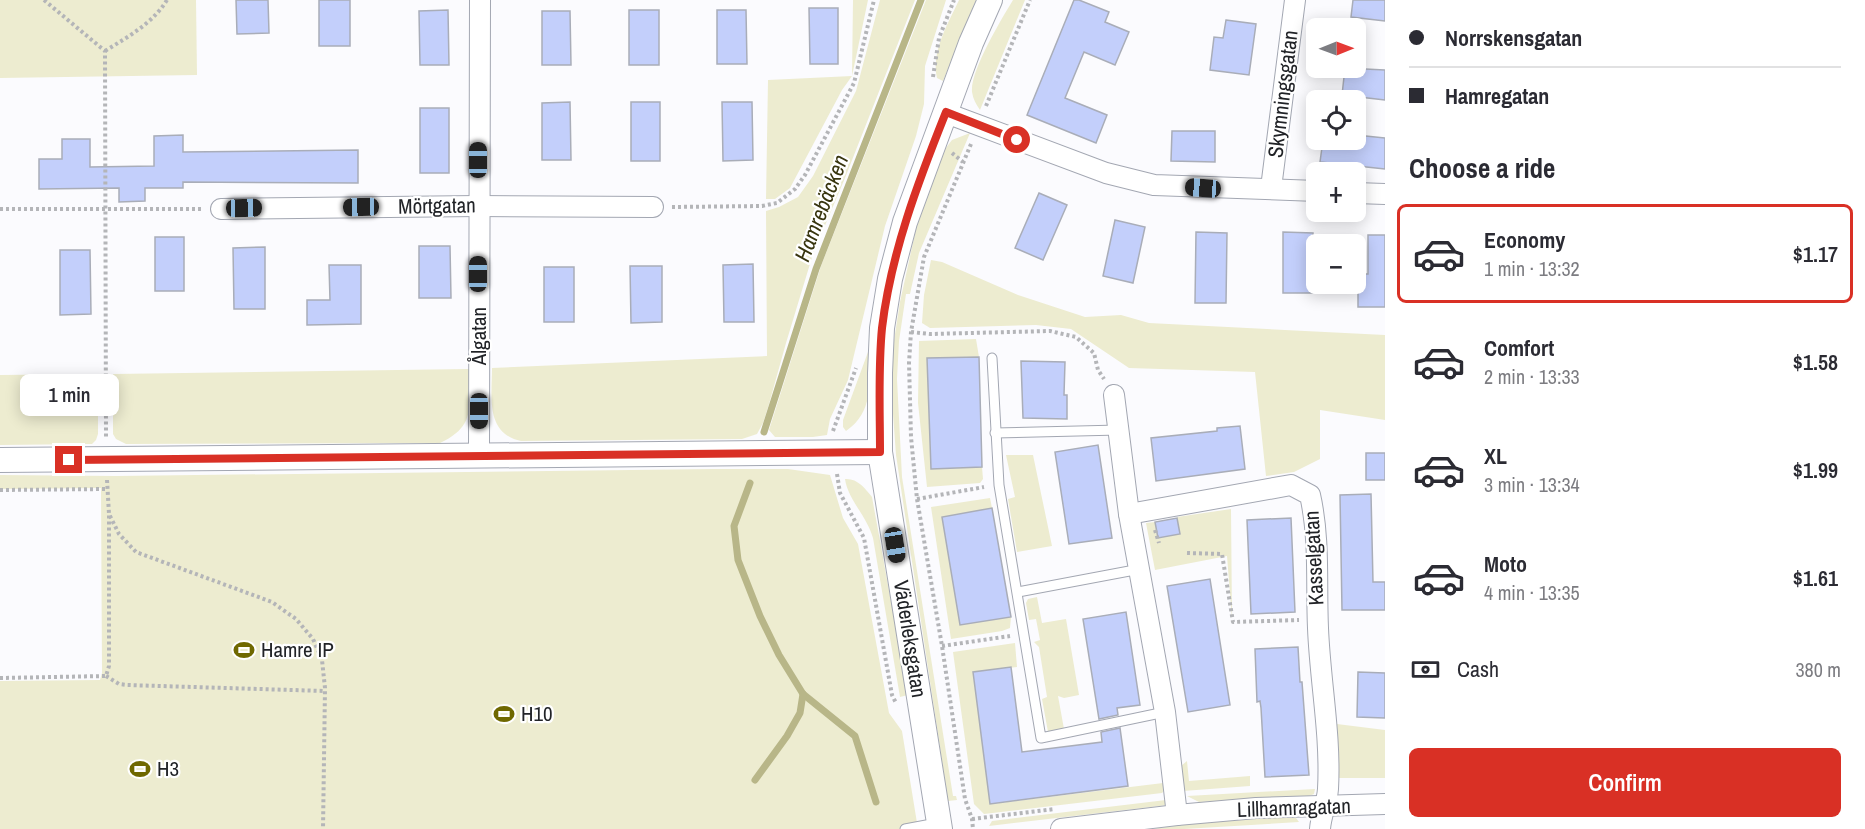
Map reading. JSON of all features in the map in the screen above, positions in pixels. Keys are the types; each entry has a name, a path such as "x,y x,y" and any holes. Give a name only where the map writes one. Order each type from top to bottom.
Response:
{"street":[{"name":"Ålgatan","path":"478,456 480,0"},
{"name":"Väderleksgatan","path":"940,826 880,452 881,351 890,279 905,222 990,0"},
{"name":"Skymningsgatan","path":"1271,188 1295,0"},
{"path":"946,112 978,126 1106,172 1154,185 1306,190"},
{"path":"1366,193 1385,194"},
{"name":"Mörtgatan","path":"221,208 653,207"},
{"path":"1114,395 1129,514 1165,712 1177,815"},
{"path":"0,460 880,452"},
{"name":"Kasselgatan","path":"1129,514 1291,485 1310,495 1316,521 1318,619 1328,785 1326,807 1320,829"},
{"name":"Lillhamragatan","path":"1061,829 1256,808 1385,804"}],"lane":[{"path":"992,358 999,485 1041,738 1165,712"},
{"path":"995,433 1119,430"},
{"path":"1018,592 1140,569"},
{"path":"905,829 940,826"}],"path":[{"path":"45,0 105,51 106,460 109,514 109,666 106,676"},
{"path":"105,51 144,26 159,12 167,0"},
{"path":"653,207 762,206 777,203 787,197 805,175 854,83 873,0"},
{"path":"932,83 939,38 954,0"},
{"path":"974,829 965,799 917,499 911,437 909,363 911,332 924,257 1030,0"},
{"path":"0,209 221,208"},
{"path":"911,332 930,334 1050,331 1076,337 1094,353 1098,370 1114,395"},
{"path":"917,499 999,485"},
{"path":"0,490 108,489"},
{"path":"109,514 118,534 136,552 272,602 296,619 313,639 320,652 325,691 323,829"},
{"path":"1187,553 1222,554 1233,622 1318,619"},
{"path":"942,646 1024,634"},
{"path":"0,678 106,676 119,684 127,685 325,691"}],"green space":[{"path":"0,0 196,0 197,75 0,78"},
{"path":"853,0 868,0 852,76"},
{"path":"880,0 915,0 813,254 769,404 757,434 742,439 521,441 509,437 501,430 493,412 492,368 767,356 766,211 798,197 813,176 856,91"},
{"path":"926,0 946,0 925,66 924,104 916,136 885,226 848,380 830,419 827,435 775,437 769,430 821,266"},
{"path":"959,0 976,0 943,81 937,78 936,58 938,48"},
{"path":"1013,0 1025,0 980,110 972,92 976,72 987,46"},
{"path":"852,76 842,90 790,188 775,199 766,199 768,80"},
{"path":"970,133 919,253 910,294 906,294 899,341 897,379 902,477 953,796 956,796 957,800 948,801 896,455 892,400 893,347 900,302 918,220 942,153 952,140"},
{"path":"931,260 942,262 1018,295 1085,317 1121,315 1149,323 1385,335 1385,420 1320,410 1320,459 1294,472 1266,476 1255,372 1129,368 1071,329 1036,325 930,328 922,323 924,295"},
{"path":"976,339 979,357 927,359 931,468 982,467 983,479 980,483 927,487 918,403 919,341"},
{"path":"868,352 870,353 869,386 866,406 855,423 846,431 843,427 843,420"},
{"path":"469,369 470,404 465,422 452,436 440,443 126,444 116,439 113,434 113,374"},
{"path":"98,374 98,434 92,444 0,445 0,375"},
{"path":"1006,455 1033,455 1052,546 1017,552 1008,499 1015,497"},
{"path":"788,469 830,475 843,518 858,544 889,713 902,731 918,829 0,829 0,681 100,680 102,673 101,488 0,489 0,475 116,476"},
{"path":"845,479 857,482 872,497 908,695 900,697 873,538 867,522 850,494"},
{"path":"990,498 992,508 942,517 960,625 1011,617 1010,628 951,639 931,507"},
{"path":"1231,509 1232,619 1227,556 1155,570 1146,523 1155,522 1158,538 1180,534 1177,517"},
{"path":"1037,597 1042,623 1066,619 1079,695 1064,698 1058,696 1064,729 1048,732 1042,699 1047,697 1039,647 1034,642 1040,640 1036,619 1029,620 1026,603 1028,599"},
{"path":"1015,643 1017,667 973,672 991,804 1163,783 1162,793 984,814 974,804 953,652"},
{"path":"1337,724 1385,730 1385,778 1339,778"},
{"path":"1187,761 1189,781 1250,776 1250,786 1183,791 1181,766"},
{"path":"1315,789 1314,794 1309,796 1199,802 1187,796"},
{"path":"1166,800 1168,805 989,826 992,821"},
{"path":"1296,818 1299,822 1152,829 1197,823"}],"building":[{"path":"236,0 268,0 269,33 237,34"},
{"path":"319,0 350,0 350,46 319,46"},
{"path":"1074,0 1109,12 1105,22 1129,32 1115,65 1084,52 1065,98 1107,115 1096,143 1027,115"},
{"path":"1353,0 1385,0 1385,21 1351,17"},
{"path":"809,8 838,8 838,64 810,64"},
{"path":"448,10 449,65 420,65 419,11"},
{"path":"629,10 659,10 659,65 629,65"},
{"path":"717,10 746,10 747,64 717,64"},
{"path":"542,11 570,11 571,65 542,65"},
{"path":"1226,20 1256,24 1249,75 1210,70 1214,37 1223,38"},
{"path":"1366,69 1385,70 1385,100 1366,98 1366,90 1343,90 1344,78 1366,78"},
{"path":"570,102 571,160 542,160 542,103"},
{"path":"631,102 660,102 660,161 631,161"},
{"path":"722,102 752,102 753,160 723,161"},
{"path":"420,108 449,108 449,173 420,173"},
{"path":"1172,131 1215,131 1215,162 1171,161"},
{"path":"183,135 183,152 358,150 358,183 183,182 183,188 145,188 145,201 119,202 119,188 39,189 39,159 62,159 62,139 90,139 90,167 154,166 154,136"},
{"path":"1366,136 1385,138 1385,169 1366,167 1366,162 1320,162 1322,150 1366,150"},
{"path":"1039,193 1067,205 1043,260 1015,248"},
{"path":"1115,220 1145,227 1133,283 1103,276"},
{"path":"1196,232 1227,233 1226,303 1195,303"},
{"path":"1283,232 1313,233 1306,234 1306,293 1283,293"},
{"path":"1368,235 1385,235 1385,307 1358,307 1358,294 1366,294 1366,274 1368,274"},
{"path":"155,237 184,237 184,291 155,291"},
{"path":"419,246 450,246 451,298 419,298"},
{"path":"265,247 265,309 234,309 233,248"},
{"path":"60,250 90,250 91,314 60,315"},
{"path":"753,264 754,322 724,322 723,265"},
{"path":"329,265 361,265 361,324 307,325 307,300 330,300"},
{"path":"630,266 662,266 662,322 631,323"},
{"path":"544,267 574,267 574,322 544,322"},
{"path":"979,357 982,467 931,469 927,358"},
{"path":"1021,361 1065,362 1064,395 1067,395 1067,419 1023,418"},
{"path":"1240,426 1245,469 1156,481 1151,438 1217,431 1217,428"},
{"path":"1098,445 1112,538 1069,544 1055,452"},
{"path":"1366,453 1385,453 1385,480 1366,480"},
{"path":"1371,494 1373,582 1385,582 1385,610 1342,610 1340,495"},
{"path":"992,508 1011,617 960,625 942,517"},
{"path":"1177,518 1180,534 1158,538 1155,522"},
{"path":"1291,518 1295,612 1251,614 1247,520"},
{"path":"1210,579 1230,705 1188,712 1167,586"},
{"path":"1126,612 1140,705 1117,708 1118,715 1099,719 1083,619"},
{"path":"1298,647 1309,775 1265,777 1261,708 1260,701 1257,702 1255,649"},
{"path":"1011,667 1022,752 1102,742 1101,732 1120,728 1128,786 990,804 973,672"},
{"path":"1358,672 1385,673 1385,718 1357,717"}],"waterway":[{"name":"Hamrebäcken","path":"764,432 816,269 921,0"},
{"name":"Hamrebäcken","path":"750,483 734,526 738,560 760,616 779,655 803,694 855,736 876,802"},
{"path":"755,780 787,736 800,713 803,694"}],"place":[{"name":"Hamre IP","path":"244,650"},
{"name":"H10","path":"504,714"},
{"name":"H3","path":"140,769"}],"route":[{"path":"69,460 880,452 882,328 890,279 917,185 946,112 1017,140"}]}
